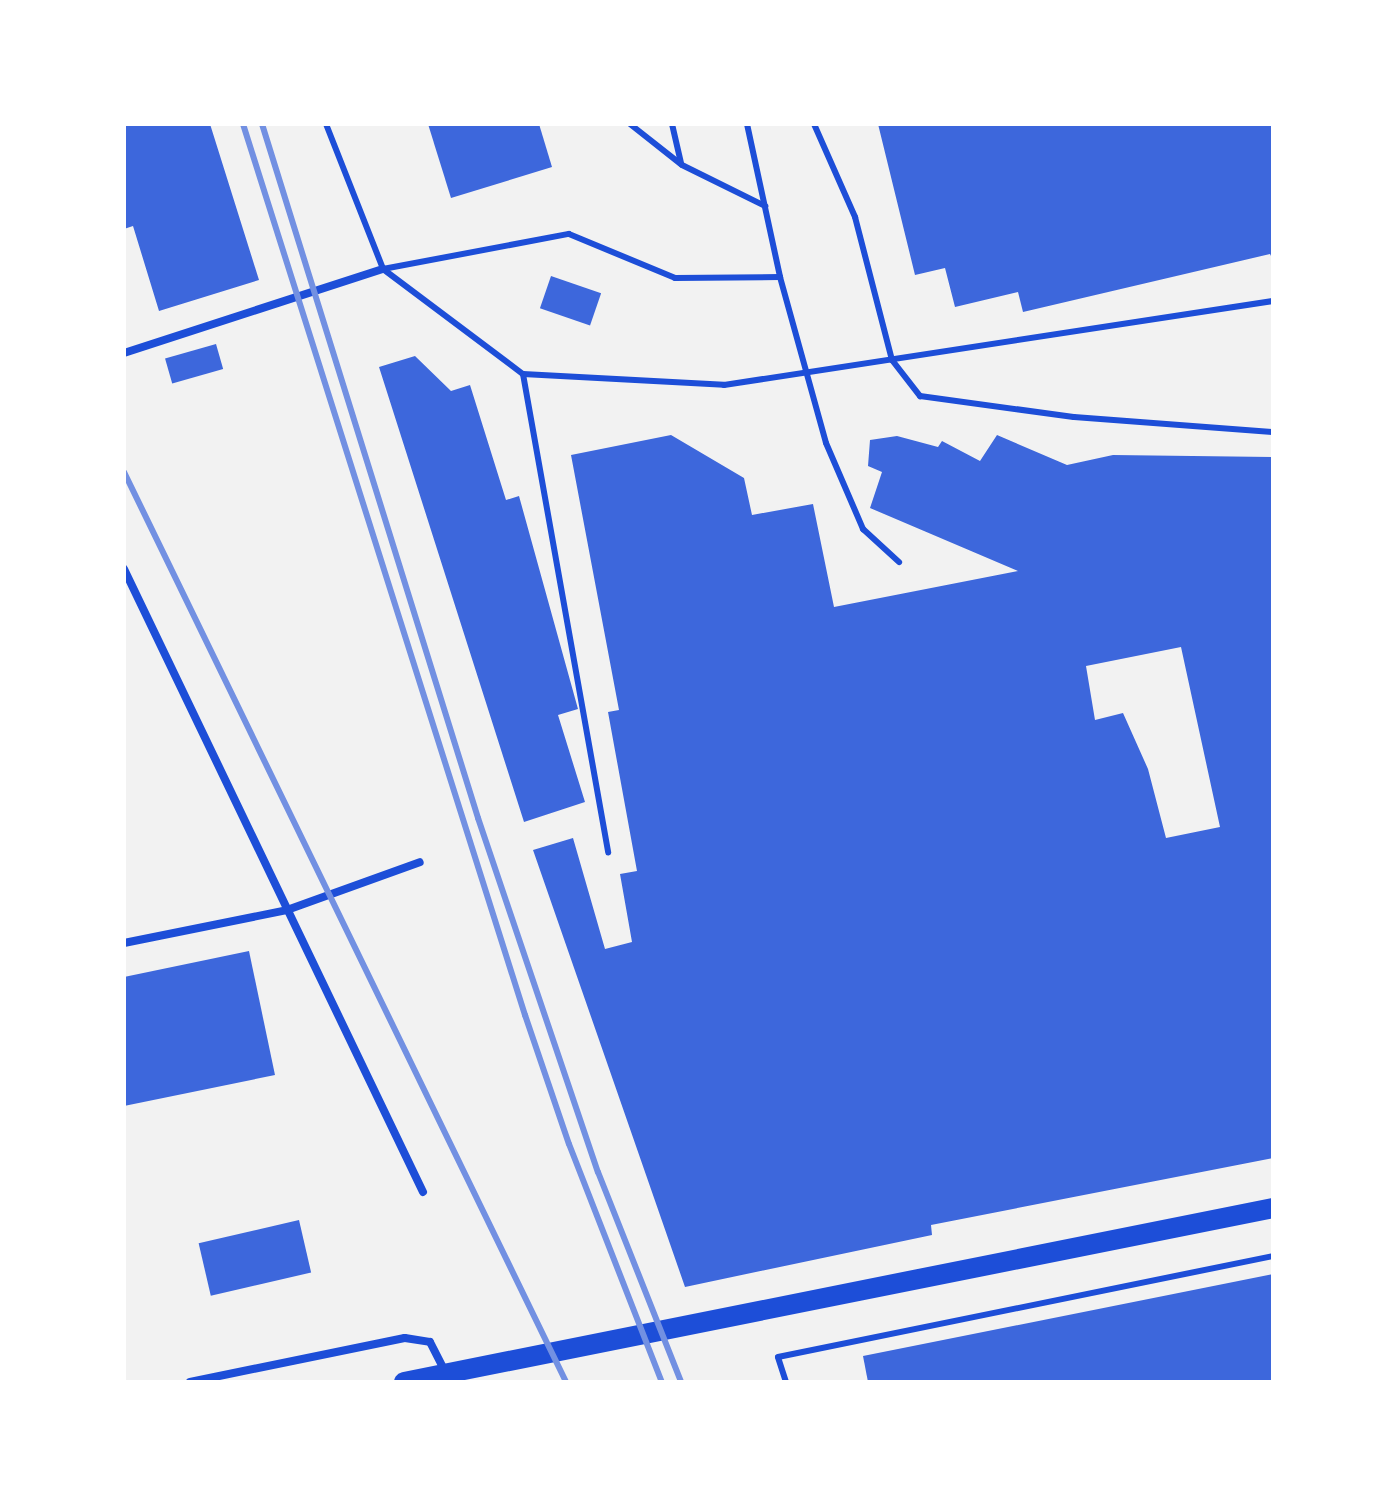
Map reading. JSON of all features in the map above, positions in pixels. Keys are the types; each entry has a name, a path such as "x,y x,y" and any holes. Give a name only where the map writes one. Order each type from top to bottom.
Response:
{"main road":[{"path":"404,1382 1273,1208"}],"street":[{"path":"124,353 383,269"},
{"path":"124,569 423,1192"},
{"path":"124,943 287,910 420,862"},
{"path":"190,1382 405,1338 430,1342 449,1382"}],"lane":[{"path":"326,124 383,269 523,374 724,385 1273,301"},
{"path":"630,124 682,165 765,206"},
{"path":"672,124 682,165"},
{"path":"747,124 780,277 826,443 863,529 899,562"},
{"path":"814,124 855,217 892,360 920,396 1074,417 1273,432"},
{"path":"383,269 569,234 675,278 780,277"},
{"path":"523,374 608,853"},
{"path":"786,1382 778,1357 1273,1256"}],"building":[{"path":"124,124 210,124 259,280 159,311 133,226 124,229"},
{"path":"428,124 539,124 552,167 451,198"},
{"path":"878,124 1273,124 1273,260 1270,254 1023,312 1018,292 955,307 945,268 915,275"},
{"path":"551,276 601,293 590,325 540,308"},
{"path":"216,344 223,369 172,384 165,359"},
{"path":"415,356 451,391 470,385 506,500 519,496 578,709 558,715 585,802 524,822 379,367"},
{"path":"671,435 744,478 752,515 813,504 834,607 1018,571 870,508 882,472 868,466 870,440 897,436 938,447 942,441 980,461 997,435 1067,465 1113,455 1273,457 1273,1158 931,1225 932,1235 685,1287 533,850 573,838 605,949 632,942 620,874 637,871 608,712 619,710 571,455","holes":["1181,647 1220,827 1166,838 1148,769 1123,713 1095,720 1086,666"]},
{"path":"249,951 275,1075 124,1106 124,977"},
{"path":"299,1220 311,1273 211,1296 199,1243"},
{"path":"1273,1274 1273,1382 868,1382 863,1356"}],"railway":[{"path":"243,124 525,1015 569,1144 662,1382"},
{"path":"262,124 478,818 598,1172 681,1382"},
{"path":"124,472 566,1382"}]}
